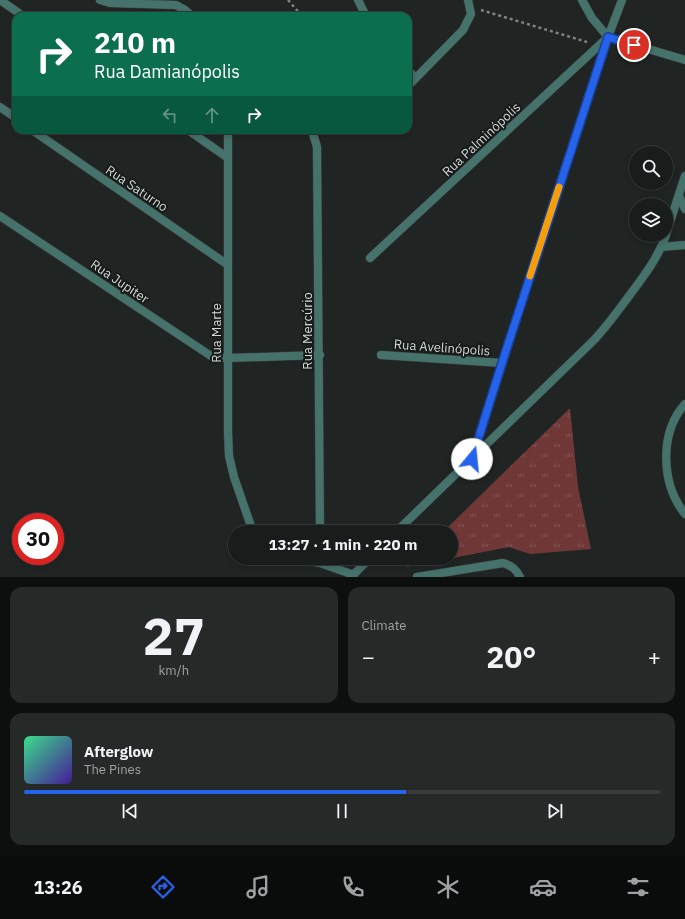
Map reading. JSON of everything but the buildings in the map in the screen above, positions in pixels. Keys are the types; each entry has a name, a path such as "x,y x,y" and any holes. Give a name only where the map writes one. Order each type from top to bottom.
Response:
{"street":[{"path":"0,0 17,12"},
{"path":"100,0 110,3 176,5 187,12"},
{"path":"358,0 364,12"},
{"path":"582,0 592,18 608,37 685,60"},
{"path":"472,459 608,37 622,0"},
{"path":"412,81 463,30 471,14 470,4"},
{"name":"Rua Palminópolis","path":"370,258 608,37"},
{"path":"412,75 415,78"},
{"path":"0,107 12,115"},
{"name":"Rua Saturno","path":"38,134 228,265"},
{"path":"194,134 228,158"},
{"name":"Rua Marte","path":"228,134 229,456 234,477 251,525"},
{"name":"Rua Mercúrio","path":"313,134 318,147 320,525"},
{"path":"673,214 685,176"},
{"path":"679,196 685,209"},
{"name":"Rua Jupiter","path":"0,216 211,356 228,358 320,355"},
{"path":"403,525 606,327 649,269 663,242"},
{"path":"661,247 685,245"},
{"name":"Rua Avelinópolis","path":"381,355 502,363"},
{"path":"685,404 679,411 669,431 666,455 671,489 679,506 685,514"},
{"path":"417,577 502,563 510,565 517,570 520,577"},
{"path":"330,565 352,576 363,565"}],"path":[{"path":"288,0 298,12"},
{"path":"470,4 599,46"}],"green space":[{"path":"570,408 578,487 591,549 530,554 509,547 458,557 458,525 450,525"}],"slow traffic":[{"path":"530,276 559,187"}],"route":[{"path":"472,459 608,37 634,45"}]}
